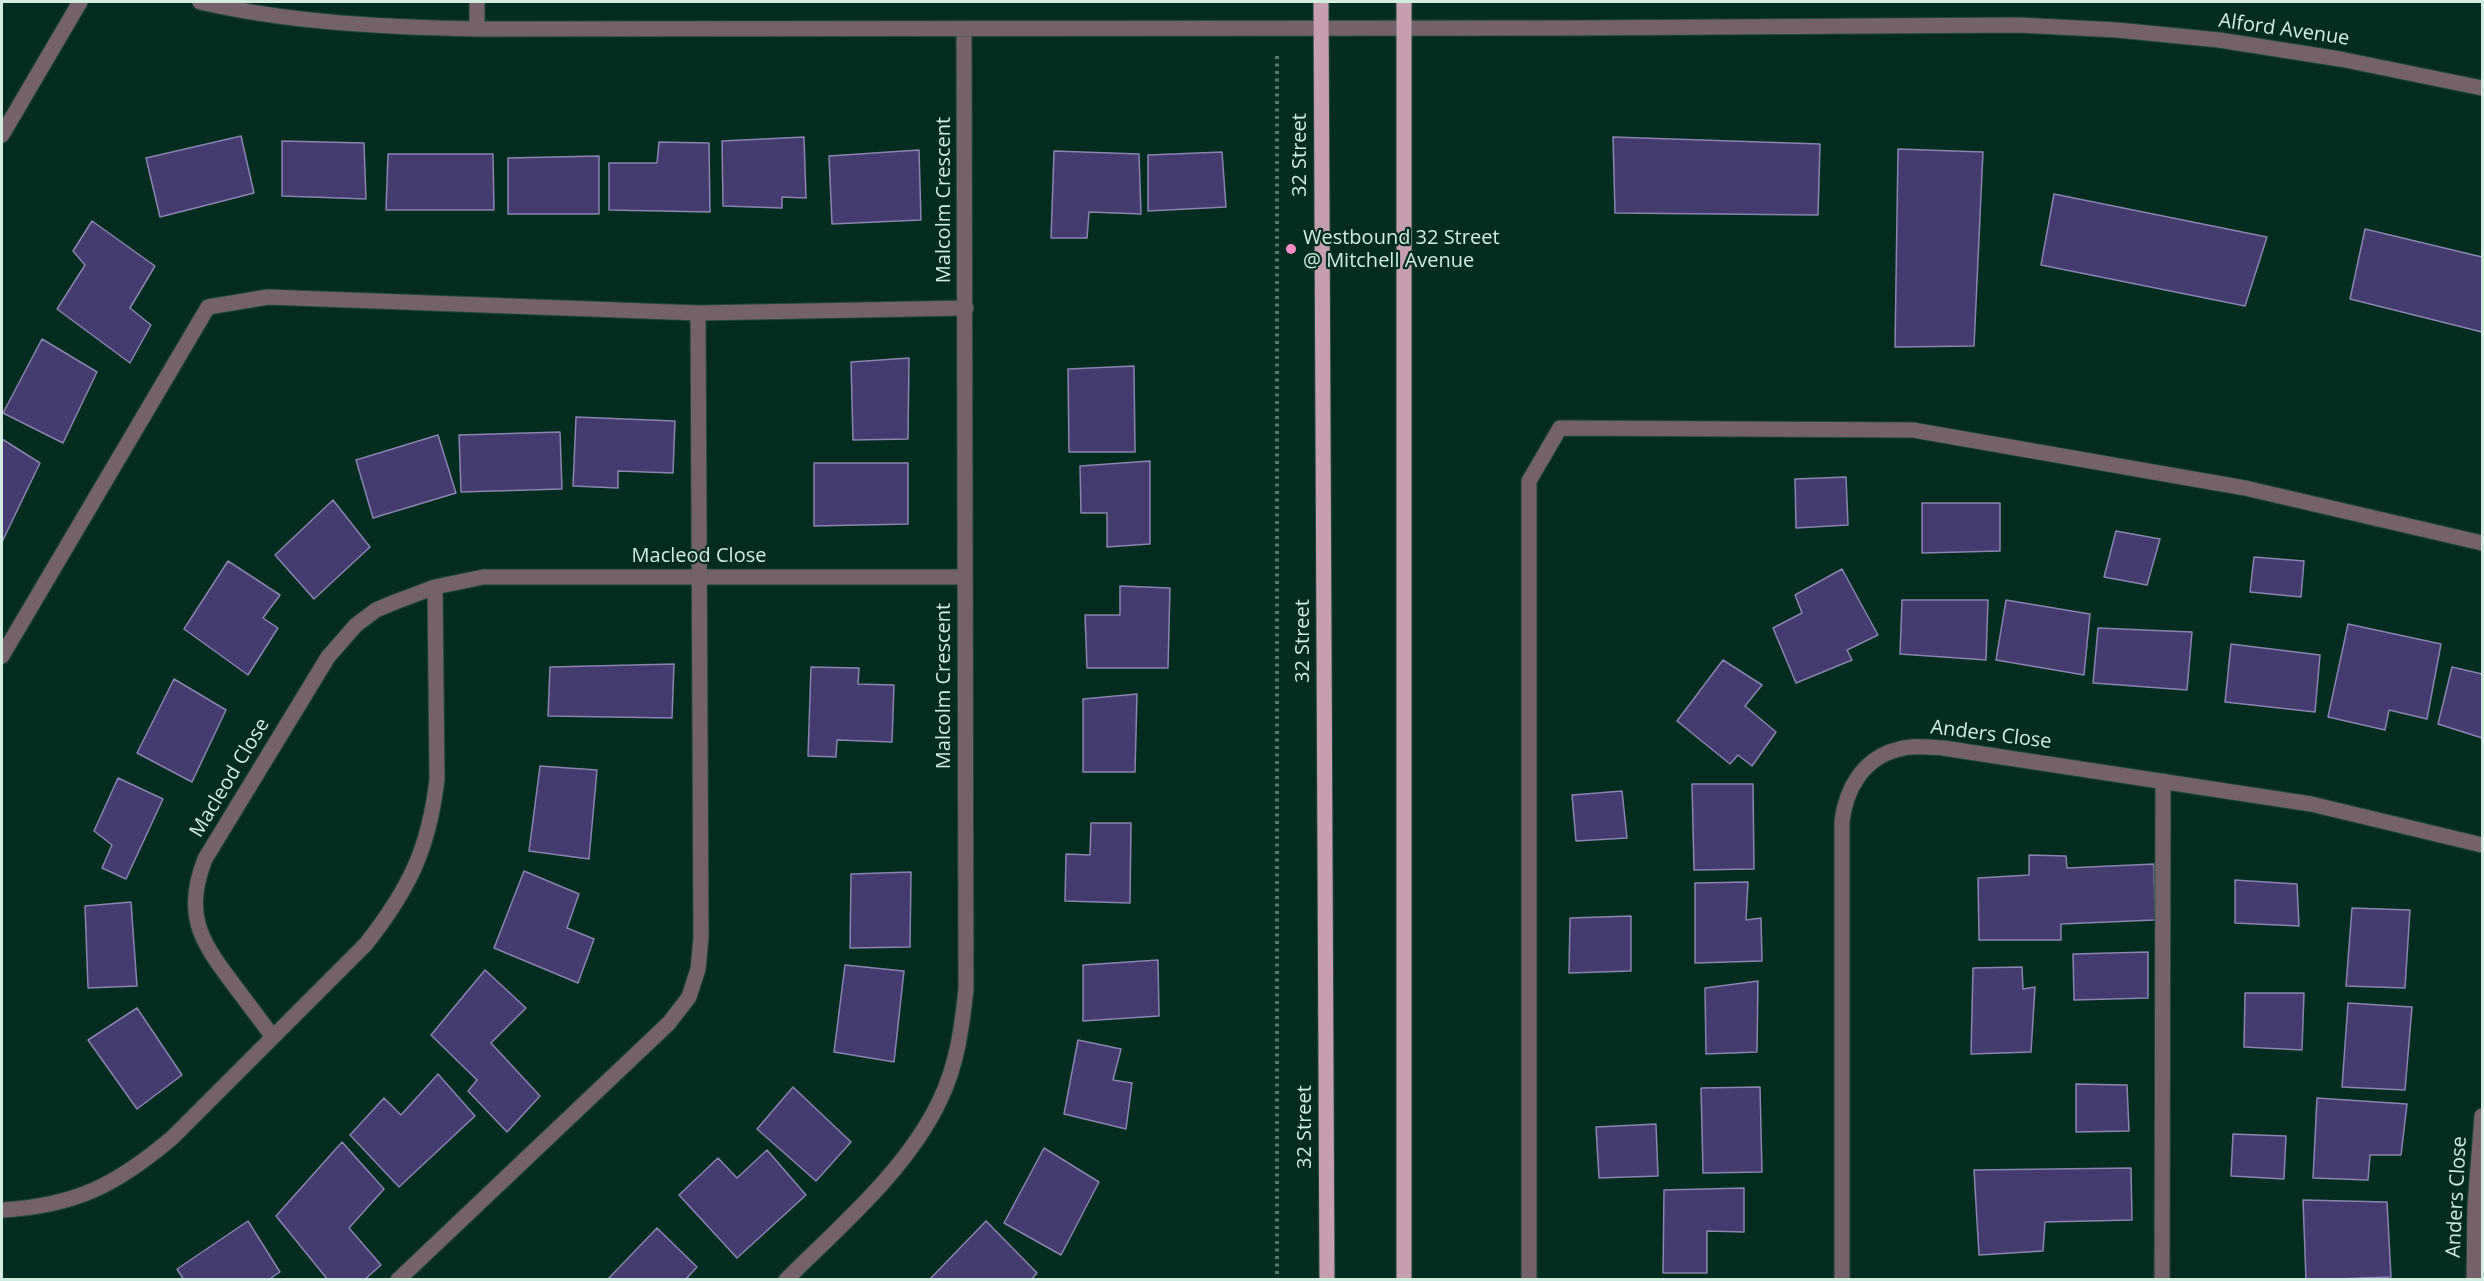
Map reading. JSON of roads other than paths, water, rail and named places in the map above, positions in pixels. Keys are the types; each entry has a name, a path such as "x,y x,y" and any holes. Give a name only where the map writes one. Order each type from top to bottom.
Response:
{"main road":[{"name":"32 Street","path":"1321,2 1327,1280"},
{"path":"1404,2 1404,1280"}],"street":[{"path":"2,135 80,2"},
{"name":"Alford Avenue","path":"200,2 265,15 327,23 477,29 964,30 2018,25 2116,30 2280,49 2403,70 2482,88"},
{"path":"477,2 477,29"},
{"name":"Malcolm Crescent","path":"786,1280 895,1168 940,1101 958,1047 966,989 964,30"},
{"path":"2,656 208,307 268,297 698,313 966,308"},
{"path":"398,1280 669,1023 689,997 698,969 701,938 698,313"},
{"path":"1529,1280 1529,481 1560,428 1913,430 2245,488 2482,543"},
{"name":"Macleod Close","path":"273,1037 207,949 200,931 196,908 200,872 205,858 328,657 341,639 376,610 435,587 483,577 965,577"},
{"path":"2,1210 44,1206 83,1195 119,1179 173,1137 366,944 390,914 413,875 428,835 437,779 435,587"},
{"name":"Anders Close","path":"1842,1280 1842,820 1844,800 1854,782 1865,767 1878,758 1896,750 1916,747 1943,748 2311,804 2482,845"},
{"path":"2162,1280 2163,781"},
{"name":"Anders Close","path":"2474,1280 2475,1206 2482,1116"}],"place":[{"name":"Westbound 32 Street @ Mitchell Avenue","path":"1291,249"}]}
